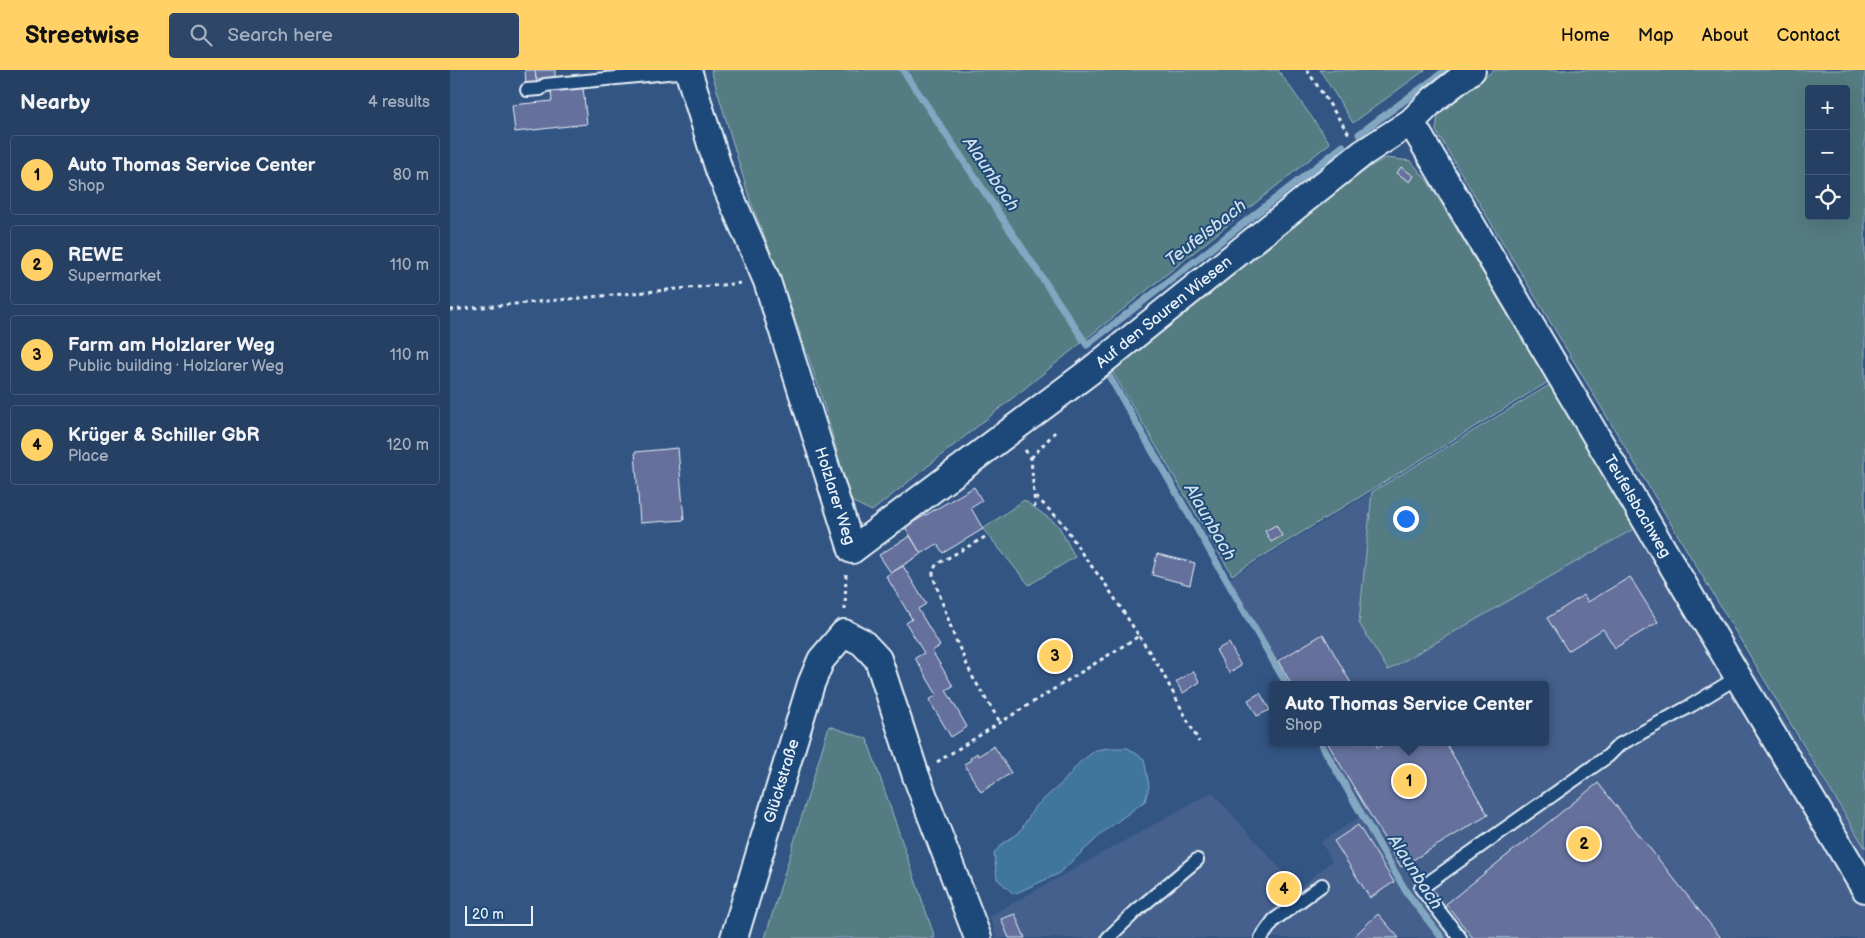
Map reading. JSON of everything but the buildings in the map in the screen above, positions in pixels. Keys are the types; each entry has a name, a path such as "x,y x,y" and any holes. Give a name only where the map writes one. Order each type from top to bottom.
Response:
{"street":[{"name":"Holzlarer Weg","path":"688,70 719,170 767,281 852,550"},
{"name":"Auf den Sauren Wiesen","path":"852,550 1088,372 1363,153 1411,122 1434,99 1472,70"},
{"name":"Teufelsbachweg","path":"1411,122 1738,678 1865,889"},
{"name":"Glückstraße","path":"734,938 811,684 821,660 844,634"},
{"path":"844,634 862,642 878,659 916,776 978,938"}],"lane":[{"path":"527,90 540,89 545,85 688,70"},
{"path":"1460,938 1421,888 1608,756 1619,745 1738,678"},
{"path":"1108,938 1136,911 1197,860"},
{"path":"1261,938 1274,920 1322,885"}],"path":[{"path":"1308,70 1363,153"},
{"path":"450,310 767,281"},
{"path":"1031,458 1055,432"},
{"path":"1025,450 1031,458 1035,507"},
{"path":"1035,496 1063,523 1083,555 1106,585 1161,670 1199,742"},
{"path":"985,537 937,564 933,576 954,636 968,668 1000,722"},
{"name":"Holzlarer Weg","path":"844,634 846,560 852,550"},
{"path":"938,760 1139,636"}],"shaded area":[{"path":"1372,492 1359,623 1657,515 1865,848 1865,938 997,938 990,916 1212,792 1298,889 1332,861 1321,842 1364,814 1325,746 1549,746 1549,681 1288,681 1229,579"},
{"path":"1128,748 1144,759 1149,786 1145,801 1106,830 1058,874 1014,894 997,879 994,853 1002,844 1019,833 1034,808 1063,782 1080,762 1096,750"}],"green space":[{"path":"711,70 1278,70 1330,143 872,511 851,501 819,388 778,270 751,203"},
{"path":"1320,70 1425,70 1353,123"},
{"path":"1494,70 1865,70 1865,848 1436,131 1438,113"},
{"path":"1386,158 1411,161 1429,183 1548,382 1232,575 1109,366 1371,166"},
{"path":"1551,384 1635,528 1388,670 1359,623 1372,492"},
{"path":"1024,500 1058,525 1075,557 1029,585 983,529"},
{"path":"829,726 867,739 935,938 765,938"}],"waterway":[{"name":"Alaunbach","path":"903,70 1087,345 1343,146"},
{"name":"Teufelsbach","path":"1359,134 1446,70"},
{"name":"Alaunbach","path":"1108,374 1285,681"},
{"name":"Alaunbach","path":"1322,746 1407,893 1442,938"}],"place":[{"name":"Farm am Holzlarer Weg","path":"1055,656"},
{"name":"Auto Thomas Service Center","path":"1409,781"},
{"name":"REWE","path":"1584,844"},
{"name":"Krüger & Schiller GbR","path":"1284,889"}]}
